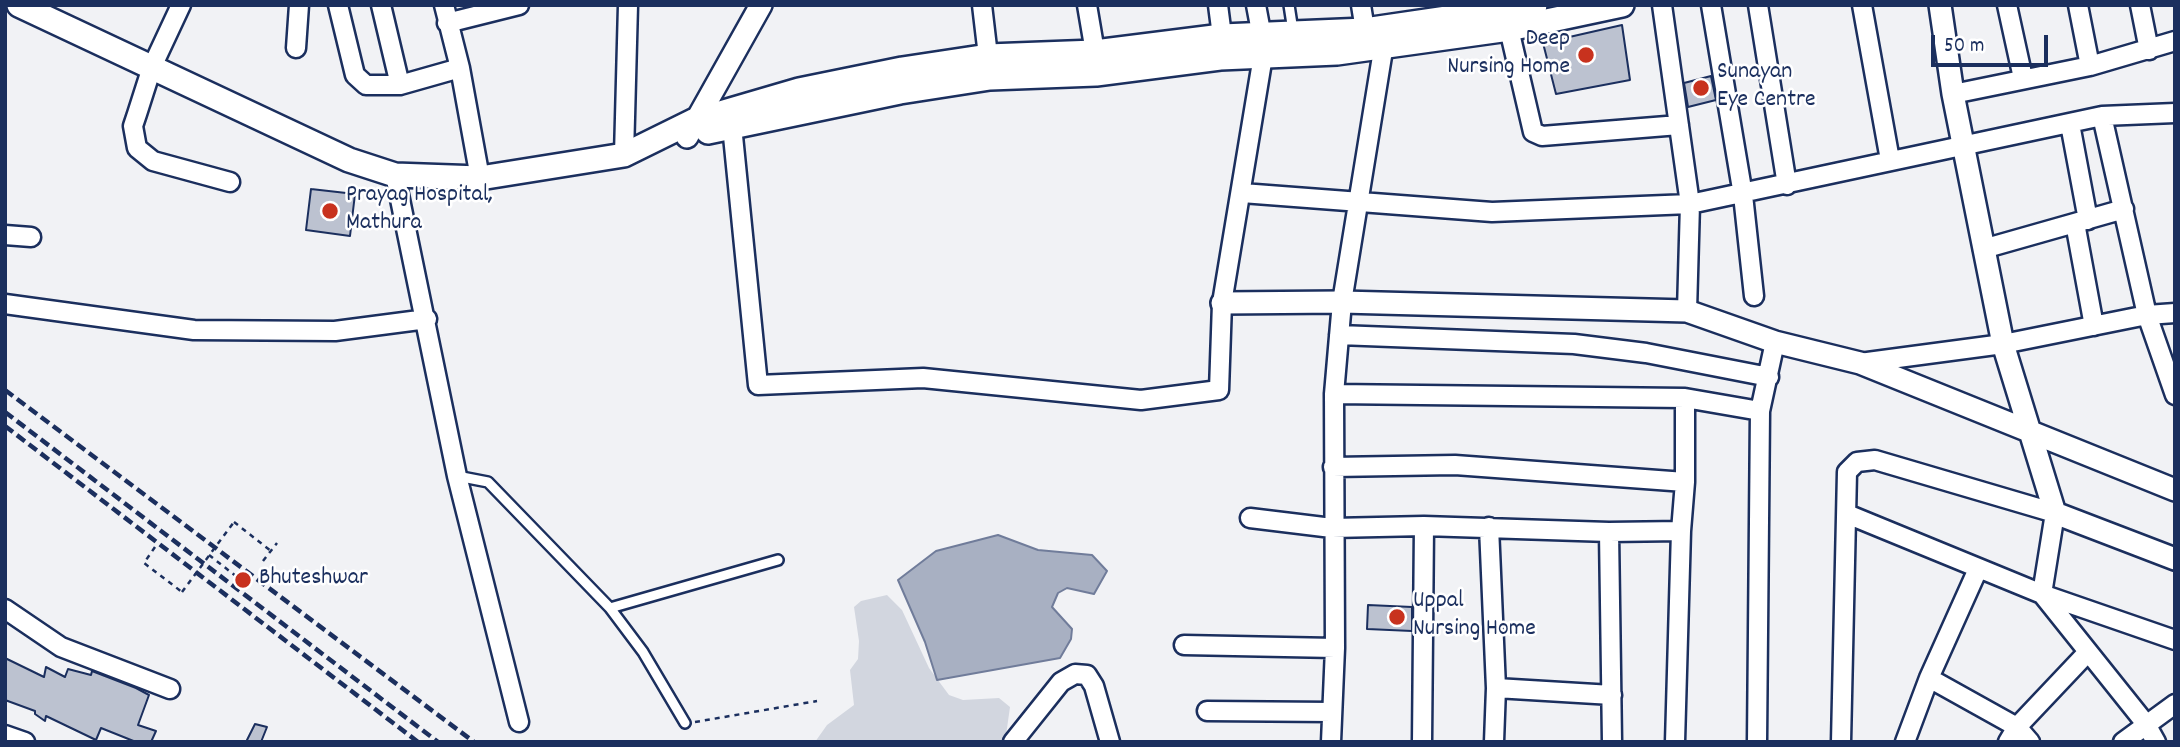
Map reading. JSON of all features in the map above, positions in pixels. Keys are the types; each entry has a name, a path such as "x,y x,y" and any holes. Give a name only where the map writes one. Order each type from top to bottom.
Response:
{"main road":[{"path":"690,129 732,126 900,92 990,79 1096,74 1262,46 1294,32 1365,30 1436,13 1521,12 1622,5"},
{"path":"33,8 306,142 395,176 480,178 624,155 652,142 799,90 902,69 988,56 1095,51 1222,36 1262,46 1337,53 1521,12"}],"street":[{"path":"181,5 152,67 133,126 136,148 153,161 230,182"},
{"path":"296,48 299,5"},
{"path":"338,5 358,80 366,85 400,85 460,68"},
{"path":"381,5 400,85"},
{"path":"480,178 460,68 446,14 519,5"},
{"path":"624,155 628,5"},
{"path":"690,129 761,5"},
{"path":"982,5 988,56"},
{"path":"1087,5 1095,51"},
{"path":"1218,5 1222,36"},
{"path":"732,126 758,385 923,378 1141,400 1219,390 1222,303 1242,193 1262,46 1256,5"},
{"path":"1361,5 1365,30"},
{"path":"1662,5 1690,204 1687,311"},
{"path":"1711,5 1743,195 1754,296"},
{"path":"1758,5 1787,185"},
{"path":"1862,5 1890,160"},
{"path":"1940,5 1953,94 2003,344 2055,513 2042,594 2146,724 2156,742"},
{"path":"2007,5 2022,79"},
{"path":"2078,5 2090,65"},
{"path":"2140,5 2149,50"},
{"path":"1521,12 1533,132 1542,136 1679,125"},
{"path":"1953,94 2090,65 2175,41"},
{"path":"1331,742 1335,648 1332,528 1334,394 1342,302 1384,44"},
{"path":"1242,193 1492,212 1690,204 1743,195 1890,160 1965,148 2102,116 2175,113"},
{"path":"2102,116 2147,315 2175,395"},
{"path":"2070,124 2094,326"},
{"path":"395,176 427,318 457,476 519,722"},
{"path":"1983,249 2124,209"},
{"path":"5,235 31,237"},
{"path":"1222,303 1342,302 1687,311 1775,342 1860,363 2175,490"},
{"path":"5,304 194,330 335,331 427,318"},
{"path":"1860,363 2003,344 2147,315 2175,313"},
{"path":"1339,335 1574,344 1646,353 1769,377"},
{"path":"1757,742 1760,411 1775,342"},
{"path":"1334,394 1685,397 1760,411"},
{"path":"1675,742 1681,531 1685,482 1685,397"},
{"path":"1841,742 1847,472 1857,461 1875,460 2055,513 2175,559"},
{"path":"1333,467 1455,465 1685,482"},
{"path":"1847,514 2042,594 2175,640"},
{"path":"1250,518 1332,528 1424,526 1609,532 1681,531"},
{"path":"1422,742 1424,526"},
{"path":"1489,527 1496,688 1494,742"},
{"path":"1609,532 1612,742"},
{"path":"1905,742 1929,678 1978,569"},
{"path":"5,609 61,647 170,689"},
{"path":"1184,645 1335,648"},
{"path":"2013,734 2087,653"},
{"path":"1013,742 1061,682 1075,674 1087,676 1094,686 1110,742"},
{"path":"1929,678 2013,734 2030,742"},
{"path":"1496,688 1612,695"},
{"path":"2123,742 2175,704"},
{"path":"1207,711 1332,712"},
{"path":"5,735 25,742"}],"lane":[{"path":"1289,5 1294,32"},
{"path":"457,476 488,482 610,608 643,652 685,723"},
{"path":"610,608 778,560"}],"path":[{"path":"155,547 144,562 182,592 234,522 271,551"},
{"path":"263,561 277,543"},
{"path":"209,555 246,584"},
{"path":"243,589 250,578"},
{"path":"685,723 817,702"}],"shaded area":[{"path":"887,595 902,610 929,668 949,695 963,700 999,698 1010,707 1005,742 815,742 827,725 854,705 850,670 858,659 859,641 854,607 861,601"}],"water":[{"path":"998,535 1038,550 1092,555 1107,571 1094,594 1067,588 1058,593 1052,607 1072,629 1071,639 1060,658 937,680 925,642 898,580 936,551"}],"building":[{"path":"1622,25 1630,80 1556,94 1543,43"},
{"path":"1711,76 1716,100 1688,107 1684,83"},
{"path":"311,189 355,194 350,236 306,230"},
{"path":"1368,605 1412,607 1412,631 1367,629"},
{"path":"5,658 44,677 46,667 65,677 68,669 91,675 92,671 149,695 138,725 156,731 151,742 136,742 101,728 96,740 46,716 45,721 35,714 35,711 5,700"},
{"path":"255,724 267,727 261,742 246,742"}],"railway":[{"path":"5,390 474,742"},
{"path":"5,412 438,742"},
{"path":"5,426 418,742"}],"place":[{"name":"Deep Nursing Home","path":"1586,55"},
{"name":"Sunayan Eye Centre","path":"1701,88"},
{"name":"Prayag Hospital, Mathura","path":"330,211"},
{"name":"Bhuteshwar","path":"243,580"},
{"name":"Uppal Nursing Home","path":"1397,617"}]}
